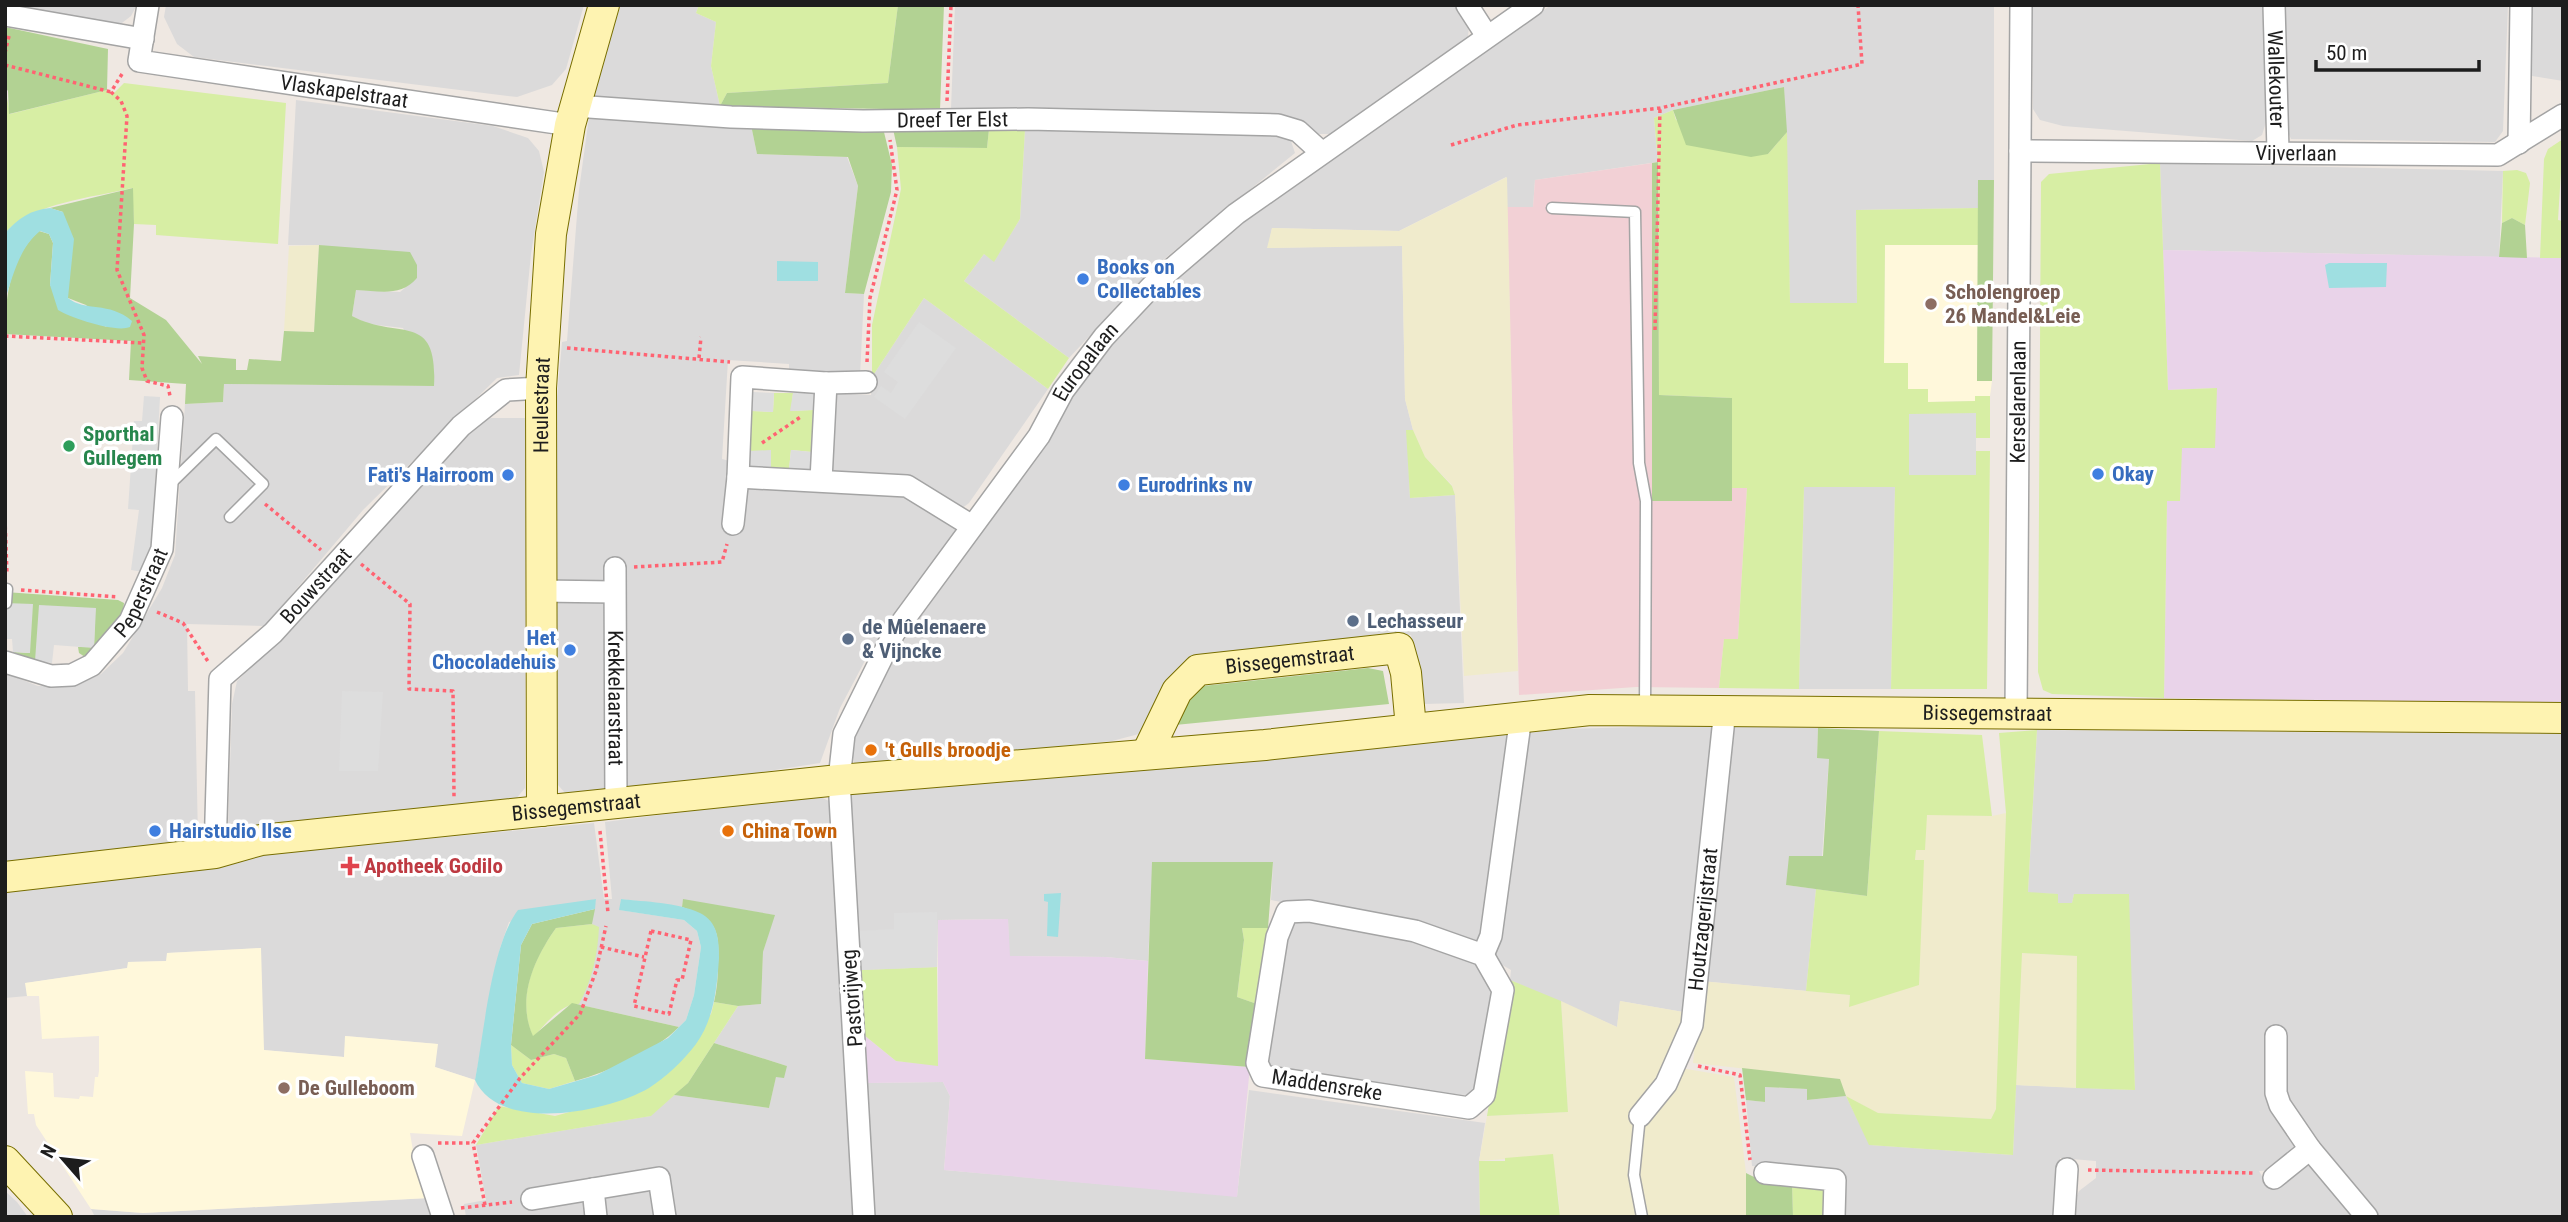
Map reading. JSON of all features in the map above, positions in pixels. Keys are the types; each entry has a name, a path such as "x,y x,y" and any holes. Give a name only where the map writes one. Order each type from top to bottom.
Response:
{"street":[{"path":"5,15 143,40 148,5"},
{"name":"Heulestraat","path":"542,811 541,388 551,234 573,116 604,5"},
{"path":"1467,5 1487,36"},
{"name":"Europalaan","path":"839,780 844,734 894,633 1040,436 1063,391 1104,337 1152,286 1236,214 1533,5"},
{"name":"Kerselarenlaan","path":"2016,715 2021,5"},
{"name":"Wallekouter","path":"2274,5 2278,151"},
{"path":"2519,143 2521,5"},
{"name":"Vlaskapelstraat","path":"143,40 139,61 573,116"},
{"name":"Vijverlaan","path":"2020,151 2278,151 2498,155 2563,115"},
{"name":"Dreef Ter Elst","path":"573,116 1278,125 1298,131 1321,152"},
{"path":"733,524 739,467 743,377 826,392 866,382"},
{"name":"Bouwstraat","path":"220,679 273,633 461,426 506,390 541,388"},
{"path":"821,480 826,392"},
{"name":"Peperstraat","path":"5,662 51,676 72,675 92,665 144,605 162,550 172,416"},
{"path":"739,467 821,480 907,486 972,526"},
{"name":"Krekkelaarstraat","path":"607,806 615,568"},
{"path":"540,591 614,592"},
{"name":"Bissegemstraat","path":"1147,753 1177,691 1198,670 1399,648 1406,673 1411,728"},
{"path":"215,853 220,679"},
{"name":"Bissegemstraat","path":"5,877 215,853 261,839 607,806 839,780 1265,745 1521,716 1645,709 1725,709 2016,715 2563,718"},
{"name":"Houtzagerijstraat","path":"1640,1116 1666,1084 1692,1025 1725,709"},
{"path":"1483,955 1491,936 1521,716"},
{"name":"Pastorijweg","path":"839,780 864,1217"},
{"name":"Maddensreke","path":"1309,911 1363,919 1415,931 1483,955 1503,990 1484,1095 1469,1108 1263,1076 1259,1071 1256,1063 1277,937 1287,912 1309,911"},
{"path":"2276,1036 2276,1093 2280,1105 2311,1149 2367,1217"},
{"path":"2274,1178 2311,1149"},
{"path":"423,1156 442,1214"},
{"path":"5,1161 57,1217"},
{"path":"2064,1217 2067,1170"},
{"path":"1765,1173 1835,1180 1834,1217"},
{"path":"530,1205 593,1189 659,1178 665,1217"},
{"path":"593,1189 596,1217"}],"lane":[{"path":"1552,208 1635,212 1639,463 1646,501 1645,709"},
{"path":"167,488 216,439 263,484 230,517"},
{"path":"6,603 7,585"},
{"path":"1640,1116 1634,1175 1642,1217"}],"path":[{"path":"947,119 951,5"},
{"path":"1451,145 1517,125 1660,108 1862,64 1858,5"},
{"path":"111,92 143,40"},
{"path":"5,65 111,92 121,101 127,116 117,270 119,281 136,310 143,343 142,368 147,381 168,386 172,416"},
{"path":"1637,350 1655,340 1660,108"},
{"path":"866,382 870,298 897,190 886,121"},
{"path":"5,336 143,343"},
{"path":"699,358 701,337"},
{"path":"544,346 728,360 743,377"},
{"path":"739,467 826,392"},
{"path":"253,494 410,604 409,689 453,691 454,820"},
{"path":"5,519 7,585 126,597 183,623 220,679"},
{"path":"615,568 722,562 733,524"},
{"path":"607,806 608,913"},
{"path":"485,1205 473,1143 520,1078 580,1014 606,926"},
{"path":"651,931 691,940 682,981 677,979 669,1014 634,1006 645,957 651,931"},
{"path":"601,947 645,957"},
{"path":"1677,1061 1740,1075 1751,1167 1765,1173"},
{"path":"423,1156 444,1141 473,1143"},
{"path":"2067,1170 2255,1173 2274,1178"},
{"path":"442,1214 485,1205 530,1205"}],"shaded area":[{"path":"5,5 137,5 131,16 118,26"},
{"path":"166,5 584,5 566,69 552,85 517,97 194,57 177,44 164,17"},
{"path":"621,5 699,5 696,13 716,22 711,66 720,106 599,102 594,94 597,74"},
{"path":"955,5 1456,5 1469,25 1468,37 1455,51 1333,134 1317,134 1106,111 951,109"},
{"path":"1551,5 1994,5 1994,180 1978,180 1978,208 1856,210 1857,303 1790,303 1784,87 1673,110 1654,118 1658,162 1535,180 1533,207 1507,207 1506,177 1399,231 1272,228 1268,248 1402,245 1405,399 1413,430 1407,430 1410,498 1455,495 1464,703 1423,704 1411,635 1240,653 1158,697 1139,734 1112,741 867,765 854,763 852,749 856,725 876,679 927,600 1112,338 1146,303 1216,242"},
{"path":"2032,5 2263,5 2267,119 2262,135 2252,141 2063,126 2040,120 2033,109"},
{"path":"2282,5 2508,5 2503,131 2495,142 2291,139 2286,128"},
{"path":"2532,5 2563,5 2563,81 2532,76"},
{"path":"296,100 493,126 528,138 539,151 544,172 531,254 519,375 497,378 363,510 265,626 187,624 188,691 195,691 198,839 91,855 5,863 5,673 38,686 76,685 101,674 123,653 162,588 175,555 185,404 223,402 224,384 434,386 403,328 368,324 352,316 356,290 400,292 417,278 417,265 319,245 288,245"},
{"path":"589,117 751,125 757,154 847,157 858,186 845,293 864,294 860,376 789,371 789,364 728,360 722,459 730,461 728,528 745,528 746,483 895,493 937,507 954,522 957,534 869,653 840,708 820,763 731,777 566,794 558,785 556,408 562,342 567,341 579,190"},
{"path":"1025,129 1277,135 1290,138 1295,153 1153,268 1069,358 964,281 984,254 994,261 1020,219"},
{"path":"1652,163 1652,501 1731,501 1732,488 1747,488 1738,639 1724,640 1719,688 1636,687 1519,695 1507,207 1533,207 1535,180"},
{"path":"2160,163 2503,171 2499,257 2163,250"},
{"path":"1507,177 1518,671 1464,676 1455,495 1452,485 1425,457 1413,430 1405,399 1402,246 1267,248 1272,228 1399,231"},
{"path":"319,245 314,332 284,331 289,246"},
{"name":"Scholengroep 26 Mandel&Leie","path":"1885,245 1978,245 1977,381 1992,381 1990,396 1975,396 1975,401 1928,402 1908,389 1884,363"},
{"path":"2163,250 2563,258 2563,703 2164,698 2167,500 2180,500 2181,447 2217,388 2168,390"},
{"path":"924,298 1048,389 969,503 961,509 896,478 827,471 832,393 871,395 872,377"},
{"path":"919,322 956,348 905,419 874,397 881,386 891,393 898,382 884,372"},
{"path":"814,391 813,410 790,411 793,393"},
{"path":"753,392 774,393 773,412 752,411"},
{"path":"144,396 160,397 152,543 143,572 131,570 139,510 128,509 134,421 142,421"},
{"path":"1976,413 1976,475 1909,475 1909,414"},
{"path":"491,418 525,418 525,788 515,800 228,829 232,704 237,681 284,635 475,425"},
{"path":"771,450 771,469 748,468 749,451"},
{"path":"791,450 812,452 811,470 789,469"},
{"path":"1804,487 1895,487 1891,689 1799,689"},
{"path":"5,603 33,604 30,653 13,652 12,639 5,639"},
{"path":"39,605 96,608 94,648 54,645 52,663 35,661"},
{"path":"342,691 383,692 378,771 339,771"},
{"path":"1728,724 1818,728 1817,757 1829,758 1822,857 1786,885 1816,889 1806,991 1701,981"},
{"path":"1716,725 1689,1013 1620,1001 1617,1027 1510,980 1511,970 1492,959 1523,730"},
{"path":"1517,729 1485,937 1476,941 1271,900 1273,863 1153,862 1148,961 1106,957 1009,956 1008,919 938,920 937,967 861,970 847,794"},
{"path":"2037,730 2563,734 2563,1217 2379,1217 2286,1099 2282,1086 2286,1032 2269,1029 2268,1098 2298,1146 2287,1160 2272,1170 2259,1171 2270,1190 2309,1165 2321,1169 2356,1217 2074,1217 2074,1202 2079,1191 2096,1178 2096,1161 2060,1158 2058,1217 1838,1217 1840,1174 1752,1166 1746,1100 1765,1102 1765,1087 1807,1089 1808,1100 1846,1096 1870,1145 2013,1155 2016,1085 2135,1090 2128,895 2074,894 2072,903 2058,903 2058,894 2028,893"},
{"path":"816,795 829,801 832,813 856,1217 466,1217 464,1204 486,1200 476,1145 650,1116 674,1095 769,1108 776,1076 787,1066 714,1043 738,1006 761,1004 763,952 774,915 683,900 682,907 621,899 620,910 684,920 697,931 701,947 694,995 686,1020 679,1027 572,1003 596,899 509,922 500,948 475,1080 435,1067 437,1044 346,1036 344,1057 263,1050 260,948 167,953 167,961 128,962 128,968 26,983 27,996 5,998 5,891 175,874 249,856 594,823 604,899 612,899 605,822"},
{"path":"2006,813 1999,1075 1996,1109 1991,1119 1877,1113 1846,1096 1839,1079 1693,1063 1701,981 1850,995 1849,1006 1924,860 1915,860 1916,850 1925,850 1926,814 1992,816"},
{"path":"937,912 937,967 861,970 858,931 894,929 894,913"},
{"path":"1305,915 1359,924 1481,963 1495,991 1477,1091 1466,1095 1443,1094 1268,1068 1263,1061 1280,942 1292,921"},
{"path":"1008,919 1010,956 1106,957 1148,961 1145,1059 1250,1067 1237,1197 944,1170 950,1096 943,1082 867,1083 864,1035 896,1061 938,1065 938,920"},
{"name":"De Gulleboom","path":"261,948 264,1050 344,1057 345,1036 438,1044 435,1067 475,1080 462,1136 410,1133 413,1151 429,1198 143,1213 91,1209 36,1125 34,1114 28,1114 25,1071 53,1073 54,1097 93,1097 95,1077 98,1077 99,1071 99,1036 42,1039 39,996 27,996 25,983 127,968 128,962 166,961 167,953"},
{"path":"2021,953 2077,956 2076,1088 2016,1085"},
{"path":"1561,1001 1617,1027 1620,1001 1689,1013 1681,1068 1734,1077 1746,1173 1746,1217 1560,1217 1558,1191 1505,1159 1479,1161 1487,1116 1568,1112"},
{"path":"943,1082 950,1096 944,1170 1237,1196 1249,1090 1485,1123 1479,1161 1480,1217 874,1217 867,1083"},
{"path":"5,1191 17,1202 28,1217 5,1217"},
{"path":"429,1198 436,1217 95,1217 91,1209 143,1213"}],"green space":[{"path":"699,5 898,5 888,83 727,93 720,106 711,66 716,22 696,13"},
{"path":"898,5 944,5 940,110 720,106 727,93 888,83"},
{"path":"5,27 108,49 107,90 9,114 8,91 5,87"},
{"path":"124,83 286,103 278,244 156,235 156,225 134,224 132,188 47,208 31,214 5,233 5,87 10,114 107,90 114,93"},
{"path":"1784,87 1787,132 1768,154 1751,157 1686,145 1673,110"},
{"path":"1673,110 1676,120 1768,154 1787,132 1790,303 1857,303 1856,210 1978,208 1978,245 1885,245 1884,363 1908,363 1908,389 1928,389 1928,402 1975,401 1975,396 1990,396 1990,438 1976,438 1975,414 1909,414 1909,475 1975,475 1976,451 1990,451 1987,689 1891,689 1895,487 1804,487 1799,689 1719,688 1724,639 1738,639 1747,488 1732,488 1732,398 1659,395 1658,162 1654,118"},
{"path":"751,125 883,128 892,165 891,192 864,294 845,293 858,186 848,157 757,154"},
{"path":"893,129 989,129 987,148 897,147"},
{"path":"989,129 1025,129 1020,219 994,262 984,254 964,281 1069,358 1048,389 924,298 872,377 872,325 901,189 897,147 987,148"},
{"path":"2563,139 2558,220 2563,221 2563,258 2540,258 2544,159 2548,149"},
{"path":"1658,162 1659,395 1732,398 1732,501 1652,501 1652,163"},
{"path":"2160,163 2168,390 2217,388 2215,448 2182,448 2180,501 2167,501 2164,698 2052,694 2043,690 2038,672 2041,182 2049,174"},
{"path":"2517,170 2526,173 2530,183 2525,225 2512,218 2502,223 2503,171"},
{"path":"1978,180 1994,180 1992,381 1977,381"},
{"path":"133,188 130,298 166,320 202,364 198,356 236,359 236,370 247,370 249,359 281,361 284,331 314,332 319,245 410,252 417,265 417,278 397,290 356,290 352,316 422,337 434,362 434,386 224,384 223,402 185,404 186,384 129,380 131,341 5,334 8,293 15,265 29,241 39,231 49,234 53,243 50,285 77,316 107,327 86,305 68,298 63,212 50,208"},
{"path":"2512,218 2525,225 2527,258 2499,257 2502,223"},
{"path":"774,393 793,393 791,411 813,410 812,452 791,450 789,469 771,469 749,451 752,411 773,412"},
{"path":"1406,430 1413,430 1425,457 1452,486 1455,495 1410,498"},
{"path":"5,592 118,600 124,603 123,611 104,640 85,657 79,653 78,647 94,647 95,608 35,661 13,652 30,653 5,603"},
{"path":"1368,668 1383,671 1389,704 1175,725 1185,706 1203,686"},
{"path":"1818,728 1879,731 1867,896 1786,885 1789,856 1823,856 1829,759 1817,758"},
{"path":"2037,730 2028,892 2058,894 2058,903 2072,903 2074,894 2129,894 2135,1090 2076,1088 2077,956 2022,953 2013,1155 1869,1145 1846,1096 1878,1113 1991,1119 1996,1109 2006,813 1999,733"},
{"path":"1879,731 1982,735 1992,816 1927,815 1925,850 1916,850 1915,860 1924,860 1919,985 1849,1007 1850,995 1806,991 1816,889 1867,896"},
{"path":"1152,862 1273,862 1268,928 1242,928 1244,940 1237,997 1257,1004 1250,1067 1145,1059"},
{"path":"683,899 775,915 763,952 761,1004 738,1006 714,1002 718,974 718,942 714,927 702,916 682,907"},
{"path":"595,909 592,924 556,928 541,953 527,994 528,1022 533,1036 572,1003 679,1027 657,1045 630,1060 575,1081 566,1058 554,1054 531,1060 511,1045 521,945 532,924"},
{"path":"592,924 599,927 597,947 594,967 584,995 579,1004 560,1010 533,1037 528,1023 527,994 540,953 556,928"},
{"path":"1242,928 1268,928 1257,1004 1237,997 1244,940"},
{"path":"937,967 938,1066 896,1061 864,1035 861,970"},
{"path":"1510,980 1561,1001 1568,1112 1487,1116"},
{"path":"714,1002 738,1006 688,1083 651,1116 476,1145 499,1106 555,1116 631,1095 711,1014"},
{"path":"714,1043 787,1066 784,1078 776,1077 769,1108 674,1095 688,1083"},
{"path":"511,1045 531,1060 554,1054 566,1058 575,1081 549,1089 522,1083 512,1065"},
{"path":"1742,1068 1840,1079 1846,1096 1807,1100 1807,1089 1765,1087 1765,1102 1746,1100"},
{"path":"1553,1154 1560,1217 1480,1217 1479,1161 1505,1161 1505,1158"},
{"path":"1746,1173 1760,1180 1792,1183 1793,1217 1746,1217"},
{"path":"1792,1183 1830,1185 1828,1217 1793,1217"}],"water":[{"path":"50,208 63,212 74,239 68,298 82,305 115,311 132,321 130,327 104,326 58,310 50,285 53,243 49,234 40,231 22,254 5,300 5,233 25,216"},
{"path":"777,261 818,262 818,281 777,281"},
{"path":"2387,263 2386,287 2329,288 2325,265"},
{"path":"1061,893 1058,937 1047,936 1048,902 1044,901 1044,894"},
{"path":"596,899 595,909 532,924 521,945 511,1045 512,1065 522,1083 549,1089 597,1075 668,1038 686,1020 694,995 701,947 697,931 684,920 619,910 621,899 681,907 700,913 711,921 718,938 719,958 716,992 707,1024 696,1044 674,1068 649,1088 631,1097 583,1110 556,1113 530,1113 507,1107 488,1097 475,1080 495,967 509,925 518,910"}],"place":[{"name":"Books on Collectables","path":"1083,279"},
{"name":"Scholengroep 26 Mandel&Leie","path":"1931,304"},
{"name":"Sporthal Gullegem","path":"69,446"},
{"name":"Okay","path":"2098,474"},
{"name":"Fati's Hairroom","path":"508,475"},
{"name":"Eurodrinks nv","path":"1124,485"},
{"name":"Lechasseur","path":"1353,621"},
{"name":"de Mûelenaere & Vijncke","path":"848,639"},
{"name":"Het Chocoladehuis","path":"570,650"},
{"name":"'t Gulls broodje","path":"871,750"},
{"name":"Hairstudio Ilse","path":"155,831"},
{"name":"China Town","path":"728,831"},
{"name":"Apotheek Godilo","path":"350,866"},
{"name":"De Gulleboom","path":"284,1088"}]}
